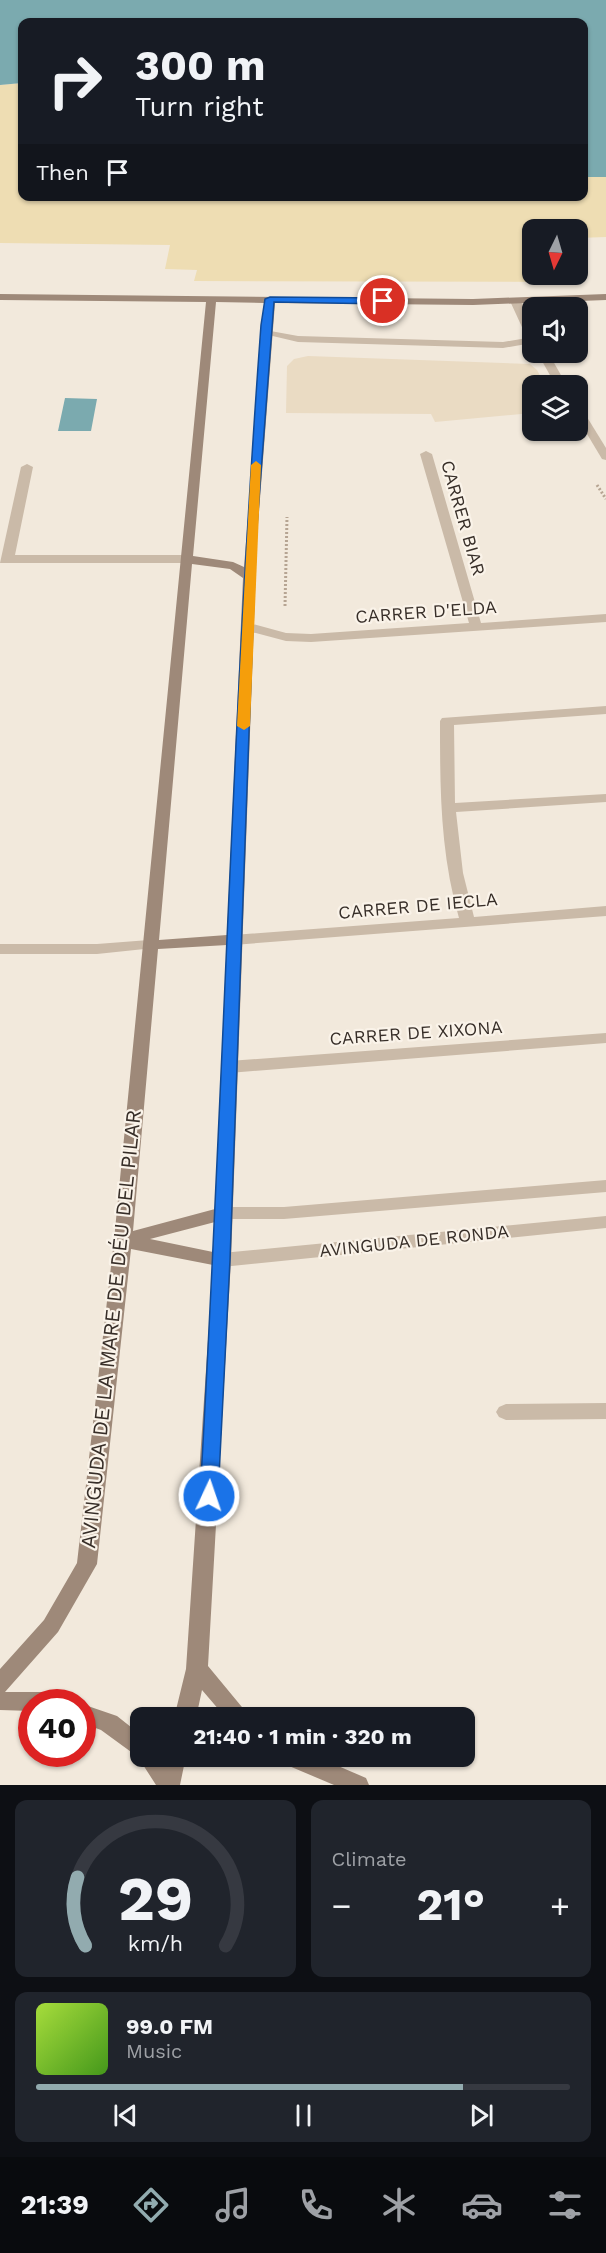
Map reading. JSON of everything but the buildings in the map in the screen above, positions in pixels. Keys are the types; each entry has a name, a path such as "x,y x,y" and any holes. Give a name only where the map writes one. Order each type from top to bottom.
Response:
{"street":[{"path":"0,297 515,301 606,297"},
{"name":"AVINGUDA DE LA MARE DE DÉU DEL PILAR","path":"0,1684 51,1626 87,1564 123,1240 211,299"},
{"path":"188,1707 197,1669 222,1260 233,940 251,577 265,333 270,299"},
{"path":"515,301 522,317"},
{"path":"265,333 298,339 481,345 504,345 522,341"},
{"path":"588,427 606,457"},
{"name":"CARRER BIAR","path":"426,454 476,626"},
{"path":"27,467 4,559 185,559 233,566 251,577"},
{"name":"CARRER D'ELDA","path":"249,627 286,637 311,638 606,618"},
{"path":"468,922 458,895 447,808 447,721 606,710"},
{"path":"447,808 606,798"},
{"name":"CARRER DE IECLA","path":"233,940 606,911"},
{"path":"0,949 97,949 233,940"},
{"name":"CARRER DE XIXONA","path":"229,1067 606,1038"},
{"name":"AVINGUDA DE RONDA","path":"224,1213 284,1213 606,1186"},
{"path":"123,1240 224,1213"},
{"name":"AVINGUDA DE RONDA","path":"222,1260 606,1222"},
{"path":"123,1240 222,1260"},
{"path":"506,1412 606,1411"},
{"path":"197,1669 230,1707"},
{"path":"0,1701 18,1701"},
{"path":"96,1718 109,1723 130,1739"},
{"path":"157,1767 169,1784"},
{"path":"169,1784 173,1767"},
{"path":"316,1767 358,1785"}],"path":[{"path":"286,637 287,515"}],"sand":[{"path":"18,83 18,201 588,201 588,177 606,177 606,237 588,238 588,219 522,219 522,282 194,281 197,270 165,269 170,245 0,243 0,85"}],"shaded area":[{"path":"308,356 530,364 540,375 522,375 522,414 435,422 431,414 286,413 287,366 294,359"}],"water":[{"path":"0,0 606,0 606,177 588,177 588,18 18,18 18,83 0,85"},
{"path":"65,398 97,399 91,431 58,431"}],"slow traffic":[{"path":"244,726 256,465"}],"route":[{"path":"209,1496 222,1260 234,904 249,627 251,538 266,325 270,299 383,301"}]}
